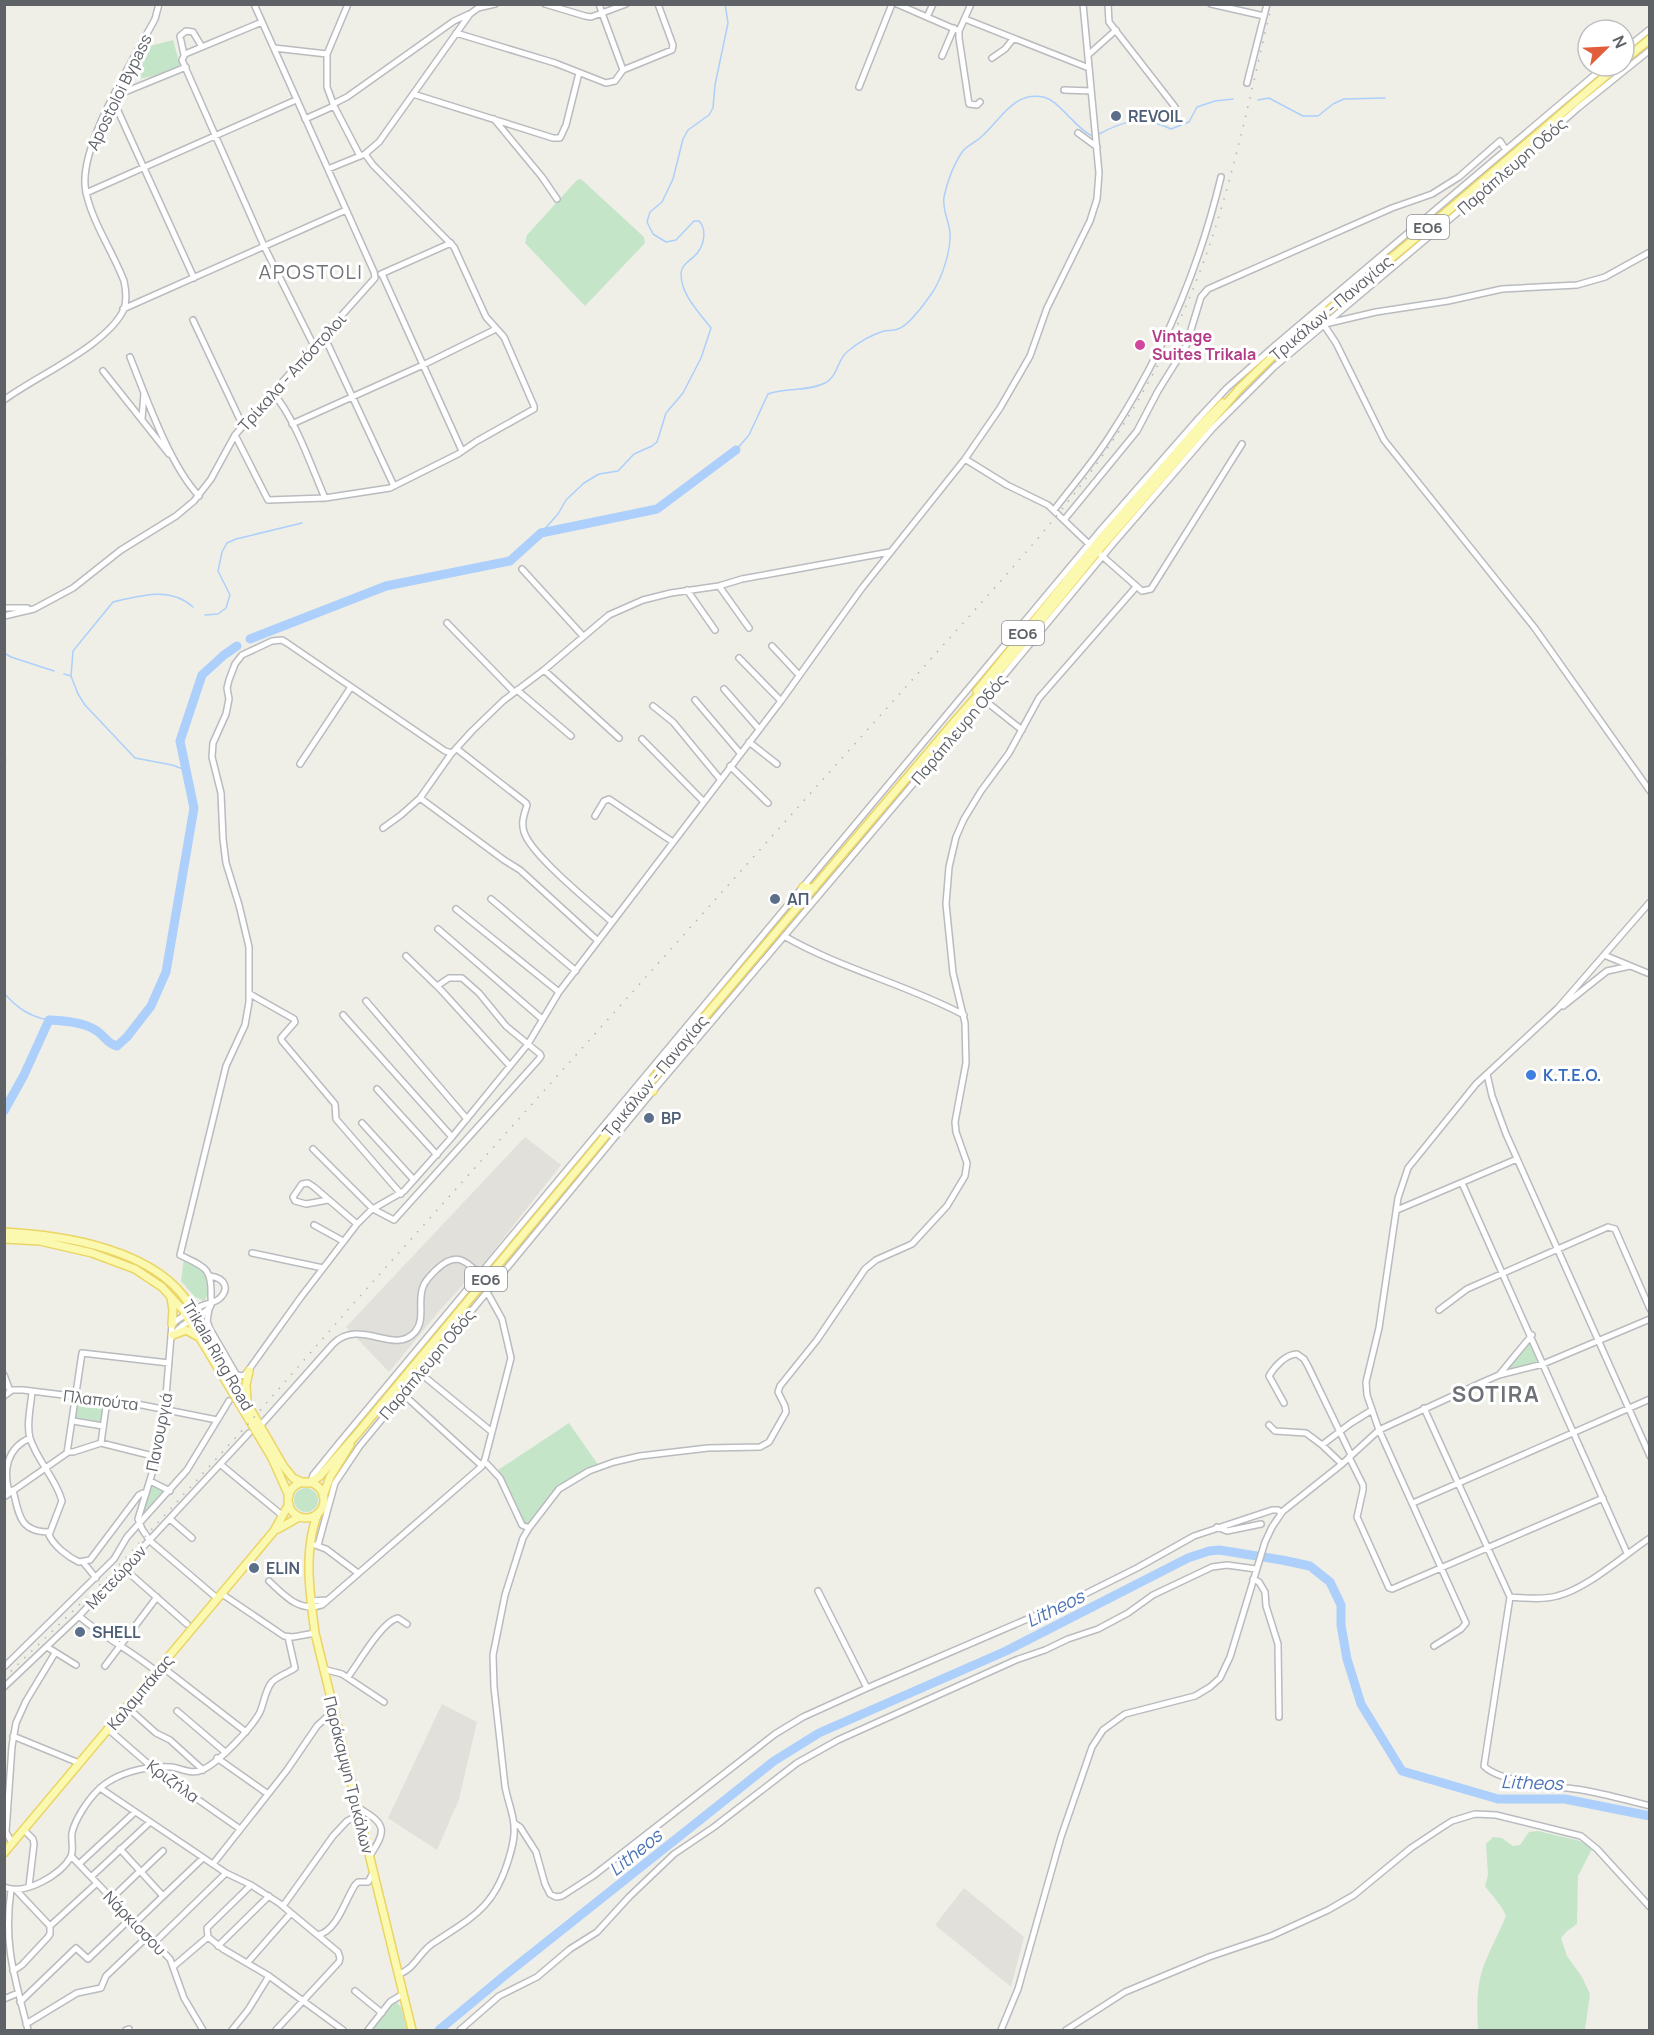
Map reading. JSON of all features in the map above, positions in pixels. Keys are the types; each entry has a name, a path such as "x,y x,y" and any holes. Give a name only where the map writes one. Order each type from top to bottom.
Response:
{"main road":[{"path":"1636,50 1650,39"},
{"name":"Τρικάλων - Παναγίας","path":"308,1482 320,1476 357,1434 955,721 988,674 1198,428 1273,356 1603,78"},
{"path":"803,887 814,888"},
{"path":"775,920 778,930"},
{"path":"650,1082 653,1091"},
{"path":"616,1124 626,1123"},
{"name":"Trikala Ring Road","path":"4,1232 50,1236 121,1254 167,1280 195,1309 248,1407 289,1474 293,1478 308,1482"},
{"name":"Trikala Ring Road","path":"4,1239 49,1243 109,1258 142,1273 170,1295 187,1317 272,1458 289,1496"},
{"path":"170,1295 173,1304 172,1324"},
{"path":"172,1337 186,1330 198,1337"},
{"path":"248,1407 245,1389 249,1371"},
{"name":"Τρικάλων - Παναγίας","path":"323,1496 357,1434"},
{"path":"308,1482 318,1487 323,1496"},
{"name":"ΕΟ6","path":"289,1496 294,1487 308,1482"},
{"path":"289,1496 289,1504"},
{"name":"ΕΟ6","path":"313,1542 318,1513 323,1505 323,1496"},
{"name":"ΕΟ6","path":"289,1504 293,1512 301,1517"},
{"name":"Καλαμπάκας","path":"4,1852 274,1532 289,1504"},
{"path":"301,1517 310,1518 318,1513"},
{"name":"Καλαμπάκας","path":"274,1532 301,1517"},
{"name":"Παράκαμψη Τρικάλων","path":"301,1517 307,1522 313,1542 311,1604 315,1633 412,2029"}],"street":[{"name":"Apostoloi Bypass","path":"123,309 126,296 123,281 86,193 85,167 93,139 155,19 159,4"},
{"path":"254,4 375,275 451,243"},
{"path":"235,435 268,500 325,498 394,486 462,451 534,409 504,337 486,317 458,253 451,243 363,155 333,105 327,87 327,54 348,4"},
{"path":"328,169 363,155 379,142 470,14 477,6 495,4"},
{"path":"545,4 591,17 626,4"},
{"path":"599,4 623,70"},
{"path":"456,33 555,63 606,83 615,81 623,70 672,50 658,4"},
{"path":"859,87 894,4 957,29"},
{"path":"927,17 933,4"},
{"path":"942,56 965,19 971,4"},
{"path":"210,1276 211,1306 207,1318 209,1327 235,1372 242,1376 249,1371 357,1224 373,1209 401,1194 437,1155 528,1044 559,992 702,801 781,701 890,552 965,459 1023,371 1047,308 1090,221 1099,186 1083,4"},
{"path":"1108,4 1108,18 1175,107"},
{"path":"1211,4 1264,16"},
{"path":"1247,83 1267,4"},
{"path":"305,119 347,97 454,21 470,14"},
{"path":"965,19 1089,68"},
{"path":"184,55 261,22"},
{"path":"957,29 969,104 980,102"},
{"path":"1636,40 1650,29"},
{"path":"202,47 193,32 188,30 180,36 184,55 182,60 264,246 314,346"},
{"path":"1088,56 1116,30"},
{"path":"992,58 1005,49 1013,39"},
{"path":"273,48 327,54"},
{"name":"Παράπλευρη Οδός","path":"308,1482 775,920 1096,550 1275,367 1650,50"},
{"path":"186,68 114,98 194,278"},
{"path":"413,94 553,138 560,138 566,125 579,73"},
{"name":"Παράπλευρη Οδός","path":"313,1542 338,1470 983,699 1180,439 1227,388 1279,342 1591,78"},
{"path":"1064,90 1091,91"},
{"path":"86,193 296,100"},
{"path":"494,119 542,177 556,199"},
{"path":"1078,133 1097,147"},
{"path":"1064,520 1137,431 1163,383 1181,357 1202,297 1208,289 1392,208 1432,194 1450,184 1500,141 1506,150"},
{"path":"1054,510 1109,437 1145,376 1189,281 1221,177"},
{"path":"4,400 86,348 115,322 123,309 346,210"},
{"path":"1650,252 1605,277 1577,285 1502,289 1448,301 1376,312 1324,325 1336,343 1384,440 1534,627 1650,791"},
{"path":"382,274 462,451"},
{"name":"Τρίκαλα - Απόστολοι","path":"4,616 18,614 73,588 121,550 176,516 199,496 216,473 235,435 372,282 375,275"},
{"path":"193,320 243,426"},
{"path":"292,424 423,365 496,329"},
{"path":"324,336 394,486"},
{"path":"130,357 175,461 187,482 199,496"},
{"path":"103,371 175,461"},
{"path":"142,421 144,391"},
{"path":"273,393 292,424 325,498"},
{"path":"965,459 975,467 1054,510 1136,587 1146,591 1155,585 1180,541 1242,444"},
{"path":"383,828 420,798 451,754 472,730 515,691 544,670 609,615 629,605 657,596 890,552"},
{"path":"522,569 583,636"},
{"path":"718,586 749,628"},
{"path":"398,1974 407,1971 426,1948 471,1919 495,1894 513,1846 514,1823 507,1798 494,1687 494,1655 503,1602 529,1528 563,1485 607,1464 649,1455 760,1447 769,1442 786,1412 778,1392 780,1386 817,1340 860,1275 876,1260 905,1249 914,1242 947,1206 965,1176 967,1163 956,1132 955,1122 966,1059 964,1015 953,973 946,904 950,859 960,826 981,791 1009,753 1039,698 1136,587"},
{"path":"687,590 715,630"},
{"name":"Τρίκαλα - Απόστολοι","path":"4,608 37,606"},
{"path":"447,623 515,691 571,736"},
{"path":"172,1337 195,1309 211,1306 224,1294 225,1285 220,1278 210,1276 202,1267 180,1255 226,1066 245,1025 250,994 249,947 226,863 221,793 212,757 213,743 230,699 227,688 235,664 246,651 272,641 282,640 451,754"},
{"path":"771,646 799,675"},
{"path":"739,658 781,701"},
{"path":"544,670 619,738"},
{"path":"300,764 351,687"},
{"path":"724,689 759,729"},
{"path":"983,699 1022,730"},
{"path":"695,700 740,753"},
{"path":"653,706 673,722 720,778"},
{"path":"642,739 702,801"},
{"path":"748,742 777,764"},
{"path":"457,748 526,803 523,827 532,848 612,922"},
{"path":"730,766 768,803"},
{"path":"420,798 520,870 598,941"},
{"path":"595,816 604,801 609,799 673,842"},
{"path":"491,899 576,971"},
{"path":"1434,1646 1461,1629 1466,1623 1379,1430 1371,1410 1366,1382 1379,1328 1401,1188 1408,1168 1476,1084 1558,1008 1650,902"},
{"path":"456,909 559,992"},
{"path":"438,929 542,1019"},
{"path":"784,936 845,966 927,996 964,1015"},
{"path":"1604,955 1650,974"},
{"path":"406,956 437,986 510,1066"},
{"path":"1558,1008 1575,998 1607,971 1630,966"},
{"path":"313,1149 373,1209 391,1219 396,1219 541,1057 506,1026 479,993 462,978 449,978 437,986"},
{"path":"250,994 294,1019 295,1022 281,1038 282,1041 335,1104 336,1119 401,1194"},
{"path":"366,1001 475,1131"},
{"path":"343,1016 452,1137"},
{"path":"1486,1074 1492,1096 1517,1159 1650,1456"},
{"path":"1476,1084 1485,1088 1492,1096"},
{"path":"377,1089 437,1155"},
{"path":"362,1123 414,1180"},
{"path":"1397,1210 1517,1159"},
{"path":"328,1200 306,1204 296,1201 294,1197 304,1183 311,1185 357,1224"},
{"path":"1462,1183 1532,1335 1627,1553"},
{"path":"314,1225 343,1241"},
{"path":"1439,1310 1462,1292 1608,1227 1615,1229 1650,1309"},
{"path":"252,1253 323,1268"},
{"path":"260,1426 333,1344 343,1336 363,1334 397,1340 404,1340 410,1336 420,1323 423,1285 440,1266 454,1259 461,1260 468,1263 480,1275"},
{"path":"269,1581 296,1605 327,1600 484,1465 511,1358 502,1319 487,1292"},
{"path":"195,1309 211,1306"},
{"path":"172,1324 187,1317"},
{"path":"1001,2031 1018,1989 1061,1837 1097,1739 1111,1723 1125,1714 1189,1698 1213,1684 1224,1671 1264,1542 1281,1513 1342,1464 1379,1430 1499,1375 1543,1364 1650,1319"},
{"name":"Πανουργιά","path":"139,1525 138,1518 157,1457 166,1408 172,1324"},
{"path":"1499,1375 1532,1335"},
{"path":"67,1452 82,1353 169,1363"},
{"path":"1284,1403 1269,1376 1289,1355 1297,1354 1308,1366 1362,1485 1357,1517 1389,1588 1395,1589 1603,1498"},
{"path":"420,1373 492,1432"},
{"path":"4,1375 9,1391 4,1396"},
{"name":"Πλαπούτα","path":"9,1391 32,1391 166,1408 218,1420"},
{"path":"32,1391 30,1438 62,1501 49,1532 50,1539 74,1560 83,1562 96,1578"},
{"path":"403,1394 497,1474 525,1534"},
{"path":"1413,1503 1650,1399"},
{"path":"101,1443 107,1400"},
{"path":"4,1667 117,1555 127,1537 170,1491 190,1465 229,1401"},
{"path":"1424,1408 1510,1597 1484,1766 1492,1773 1508,1777 1650,1806"},
{"path":"1322,1445 1371,1410"},
{"path":"73,1421 103,1426"},
{"path":"1269,1425 1275,1431 1306,1433 1342,1464"},
{"name":"Μετεώρων","path":"4,1687 79,1616 249,1433"},
{"path":"30,1438 15,1447 10,1457 7,1470 9,1493 24,1525 35,1531 49,1532"},
{"path":"9,1493 67,1452 101,1443 157,1457"},
{"path":"220,1464 283,1516"},
{"path":"150,1481 170,1491"},
{"path":"83,1562 96,1554 139,1495 146,1494"},
{"path":"514,1823 520,1827 538,1854 542,1874 550,1894 556,1897 562,1896 593,1876 775,1734 803,1718 1081,1596 1194,1536 1274,1510 1281,1513"},
{"path":"1255,1516 1270,1531"},
{"path":"170,1519 192,1538"},
{"path":"1217,1527 1227,1531 1261,1524"},
{"path":"139,1525 150,1541 220,1597 288,1637 315,1633"},
{"path":"522,1525 529,1528"},
{"path":"114,1530 127,1537"},
{"path":"1510,1597 1552,1597 1563,1594 1605,1570 1650,1538"},
{"path":"313,1542 358,1573"},
{"path":"460,2031 503,1993 537,1977 570,1949 594,1934 628,1897 674,1854 714,1827 780,1775 815,1752 1016,1660 1098,1629 1128,1613 1153,1595 1212,1566 1227,1565 1256,1569"},
{"path":"129,1573 187,1624"},
{"path":"1253,1580 1260,1584 1265,1592 1266,1606 1278,1644 1279,1717"},
{"path":"818,1591 867,1688"},
{"path":"105,1666 157,1598"},
{"path":"79,1616 92,1627 159,1669 246,1732"},
{"path":"348,1677 393,1619 398,1618 407,1624"},
{"path":"14,1890 48,1879 71,1856 74,1828 84,1808 100,1788 129,1773 153,1768 173,1767 193,1772 203,1770 225,1752 246,1732 258,1715 272,1681 295,1668 288,1637"},
{"path":"47,1647 76,1665"},
{"path":"12,1843 6,1832 14,1736 22,1707 55,1653"},
{"path":"323,1669 336,1671 348,1677 384,1702"},
{"path":"127,1707 156,1733 170,1740 203,1770"},
{"path":"177,1711 225,1752"},
{"path":"213,1864 291,1766 317,1726 333,1711"},
{"name":"Κριζήλα","path":"108,1729 153,1768 240,1829"},
{"path":"14,1736 79,1763"},
{"path":"218,1758 268,1794"},
{"path":"4,1760 11,1763"},
{"path":"100,1788 226,1873 251,1885 283,1906 338,1952 340,1958 276,2031"},
{"path":"357,1807 377,1819 380,1827 381,1839 369,1857"},
{"path":"79,1864 135,1812"},
{"path":"1066,2031 1125,1992 1209,1957 1271,1936 1328,1910 1354,1894 1411,1848 1441,1828 1461,1817 1475,1814 1496,1815 1581,1836 1597,1849 1650,1907"},
{"path":"283,1906 339,1830 347,1821 359,1815"},
{"path":"91,1877 150,1822"},
{"path":"24,1830 33,1839 29,1886"},
{"path":"120,1849 163,1896"},
{"path":"112,1898 163,1851"},
{"name":"Νάρκισσου","path":"71,1856 174,1966 184,1998 203,2031"},
{"path":"20,2002 76,1948 88,1959 163,1896 203,1858"},
{"path":"154,1943 226,1873"},
{"path":"318,1935 325,1934 330,1928 354,1885 358,1882 368,1882 373,1873"},
{"path":"50,1926 97,1882"},
{"path":"251,1885 207,1928 208,1937 218,1946 269,1976 343,2031"},
{"path":"4,1887 14,1890 50,1926 48,1938 22,1965 13,1971"},
{"path":"14,1890 8,1914 6,1942 27,2027 76,1993 101,1988 106,1977 148,1936"},
{"path":"218,1946 268,1896"},
{"path":"248,1962 291,1913"},
{"path":"174,1966 208,1937"},
{"path":"4,1966 11,1963"},
{"path":"234,2030 269,1976"},
{"path":"355,1991 382,2013"},
{"path":"4,1999 18,1993"},
{"path":"369,2031 393,1999 403,1994"}],"shaded area":[{"path":"525,1137 561,1165 487,1259 441,1309 389,1372 346,1327"},
{"path":"442,1704 477,1722 459,1799 437,1850 388,1818"},
{"path":"964,1888 1024,1937 1011,1987 935,1925"}],"green space":[{"path":"173,40 180,65 159,75 127,81 142,48"},
{"path":"581,179 644,237 645,243 585,306 525,243 527,235 577,180"},
{"path":"184,1258 205,1270 208,1290 204,1301 195,1297 181,1281"},
{"path":"1531,1340 1540,1361 1507,1370"},
{"path":"78,1402 104,1405 102,1423 74,1418"},
{"path":"569,1423 599,1466 559,1486 527,1524 523,1522 498,1470"},
{"path":"152,1483 167,1491 144,1514 144,1510"},
{"path":"306,1488 315,1491 318,1500 315,1509 306,1512 297,1509 294,1500 297,1491"},
{"path":"1538,1831 1580,1841 1592,1849 1578,1876 1577,1924 1561,1938 1567,1956 1582,1977 1590,1994 1585,2030 1478,2030 1477,2004 1480,1977 1506,1916 1485,1886 1488,1875 1486,1844 1493,1837 1502,1838 1513,1846 1520,1845 1529,1832"},
{"path":"395,2001 401,2007 407,2030 376,2030 374,2028"}],"waterway":[{"path":"541,533 558,514 566,500 584,483 599,474 618,471 634,454 657,442 666,413 683,393 701,358 711,328 687,296 681,274 685,264 700,249 704,236 702,224 694,221 676,240 666,242 653,234 647,222 650,212 662,202 673,179 683,139 688,130 709,115 713,108 715,85 728,23 725,4"},
{"path":"736,450 749,435 768,394 811,388 825,383 833,377 844,354 865,339 902,327 921,308 936,287 947,256 950,233 944,197 954,167 963,151 981,137 1008,109 1023,98 1043,97 1055,103 1079,127 1092,136"},
{"path":"1258,100 1269,98 1303,116 1318,116 1333,104 1344,99 1385,98"},
{"path":"1099,134 1117,125 1134,121 1152,122 1171,129 1189,122 1197,107 1215,101 1233,99"},
{"path":"250,639 386,586 510,561 541,533 657,509 736,450"},
{"path":"205,615 218,614 226,608 230,595 218,571 222,552 227,543 302,523"},
{"path":"71,676 73,651 113,602 154,594 175,597 193,607"},
{"path":"4,1111 24,1075 49,1020 74,1022 86,1026 117,1046 151,1006 166,972 194,808 180,741 202,675 237,646"},
{"path":"4,653 54,671"},
{"path":"64,674 71,676 85,705 135,758 186,770"},
{"path":"4,993 24,1011 49,1020"},
{"name":"Litheos","path":"439,2030 774,1761 819,1733 1006,1651 1188,1558 1209,1551 1219,1550 1310,1566 1330,1582 1341,1605 1341,1625 1347,1659 1361,1704 1402,1771 1498,1799 1565,1799 1650,1816"}],"railway":[{"path":"4,1678 109,1576 249,1423 1005,576 1080,487 1139,399 1180,320 1202,266 1229,180 1272,4"}],"place":[{"name":"REVOIL","path":"1116,116"},
{"name":"Vintage Suites Trikala","path":"1140,345"},
{"name":"ΑΠ","path":"775,899"},
{"name":"Κ.Τ.Ε.Ο.","path":"1531,1075"},
{"name":"BP","path":"649,1118"},
{"name":"ELIN","path":"254,1568"},
{"name":"SHELL","path":"80,1632"}],"district":[{"name":"APOSTOLI","path":"311,271"},
{"name":"SOTIRA","path":"1496,1394"}]}
